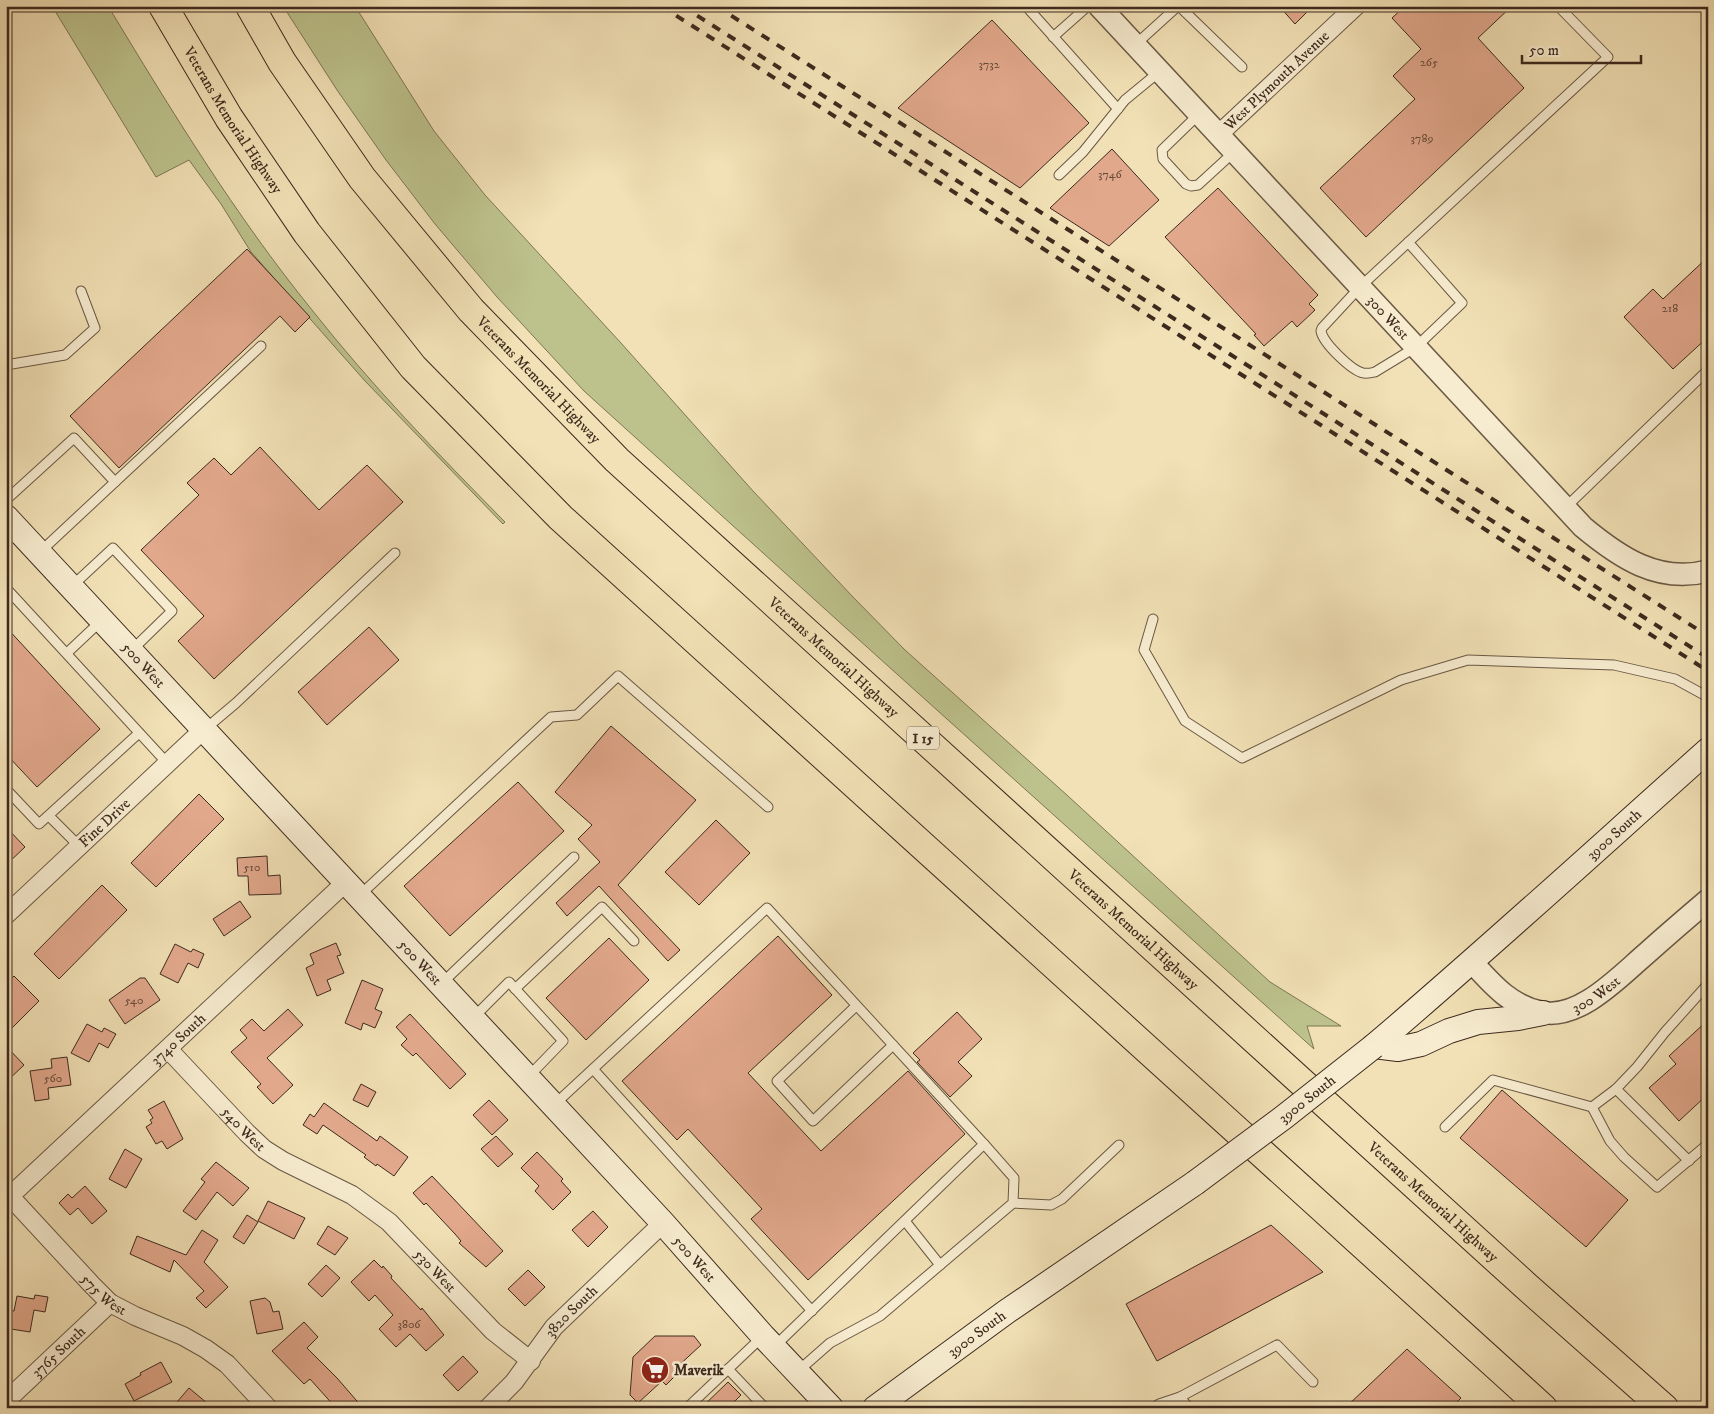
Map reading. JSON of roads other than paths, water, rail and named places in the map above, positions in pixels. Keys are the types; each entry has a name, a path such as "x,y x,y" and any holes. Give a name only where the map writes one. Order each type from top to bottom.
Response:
{"highway":[{"name":"Veterans Memorial Highway","path":"163,6 229,118 307,234 414,367 547,504 1544,1408"},
{"name":"Veterans Memorial Highway","path":"250,6 282,62 362,178 471,310 618,460 1526,1286 1664,1408"}],"main road":[{"name":"500 West","path":"6,517 663,1223 768,1342 831,1408"},
{"name":"3900 South","path":"875,1408 1014,1306 1195,1183 1284,1117 1374,1046 1526,915 1703,754"},
{"path":"1374,1046 1398,1049 1421,1044 1449,1031 1478,1022 1518,1018 1543,1013"}],"street":[{"name":"300 West","path":"1099,6 1583,527 1609,548 1635,564 1671,573 1694,574 1708,571"},
{"name":"West Plymouth Avenue","path":"1218,135 1356,6"},
{"name":"Fine Drive","path":"6,916 204,730"},
{"name":"3740 South","path":"8,1194 168,1049 352,890"},
{"name":"300 West","path":"1471,961 1499,990 1515,1003 1543,1013 1562,1012 1602,992 1708,900"},
{"name":"540 West","path":"168,1049 246,1133 264,1149 289,1165 336,1187"},
{"name":"530 West","path":"336,1187 389,1222 493,1331 531,1360"},
{"name":"575 West","path":"8,1194 110,1303 183,1336 206,1349 227,1364 268,1408"},
{"name":"3820 South","path":"488,1408 514,1382 554,1327 663,1223"},
{"name":"3765 South","path":"6,1401 110,1303"}],"lane":[{"path":"1026,6 1118,109"},
{"path":"1053,37 1088,6"},
{"path":"1135,46 1179,6 1242,67"},
{"path":"1408,242 1462,303 1416,347 1375,372 1363,373 1355,369 1332,348 1323,338 1322,328 1360,287 1408,242 1608,57 1558,6"},
{"path":"1059,175 1083,152 1125,100 1160,72"},
{"path":"1199,114 1162,150 1163,159 1186,184 1191,186 1198,185 1234,152"},
{"path":"6,365 65,355 95,328 81,291"},
{"path":"40,553 262,346"},
{"path":"1564,508 1708,370"},
{"path":"6,500 74,438 115,482"},
{"path":"71,587 113,548 172,611 130,651"},
{"path":"204,730 236,703 395,553"},
{"path":"6,588 168,764"},
{"path":"1153,619 1144,650 1185,721 1242,758 1401,680 1468,660 1614,665 1675,679 1708,697"},
{"path":"67,653 102,620"},
{"path":"352,890 551,717 577,714 618,676 768,807"},
{"path":"6,789 40,824 139,733"},
{"path":"50,816 79,846"},
{"path":"440,984 574,857"},
{"path":"515,989 602,907 634,941"},
{"path":"553,1106 766,908 1014,1178 1013,1203"},
{"path":"472,1019 509,982 563,1041 527,1078"},
{"path":"1592,1107 1616,1089 1708,984"},
{"path":"856,1006 776,1081 813,1121 893,1045"},
{"path":"593,1069 812,1311"},
{"path":"1445,1128 1493,1080 1592,1107 1610,1141 1624,1157 1657,1187 1708,1144"},
{"path":"1616,1089 1689,1161"},
{"path":"687,1408 728,1369 812,1311 984,1144"},
{"path":"797,1372 830,1343 880,1316 1013,1203 1051,1205 1062,1199 1119,1145"},
{"path":"905,1221 940,1265"},
{"path":"1155,1408 1159,1404 1180,1397 1277,1345 1313,1382"},
{"path":"728,1369 765,1408"},
{"path":"1180,1397 1189,1408"}],"railway":[{"path":"661,6 1708,671"},
{"path":"682,6 1708,658"},
{"path":"716,6 1708,636"}],"place":[{"name":"Maverik","path":"655,1370"}]}
